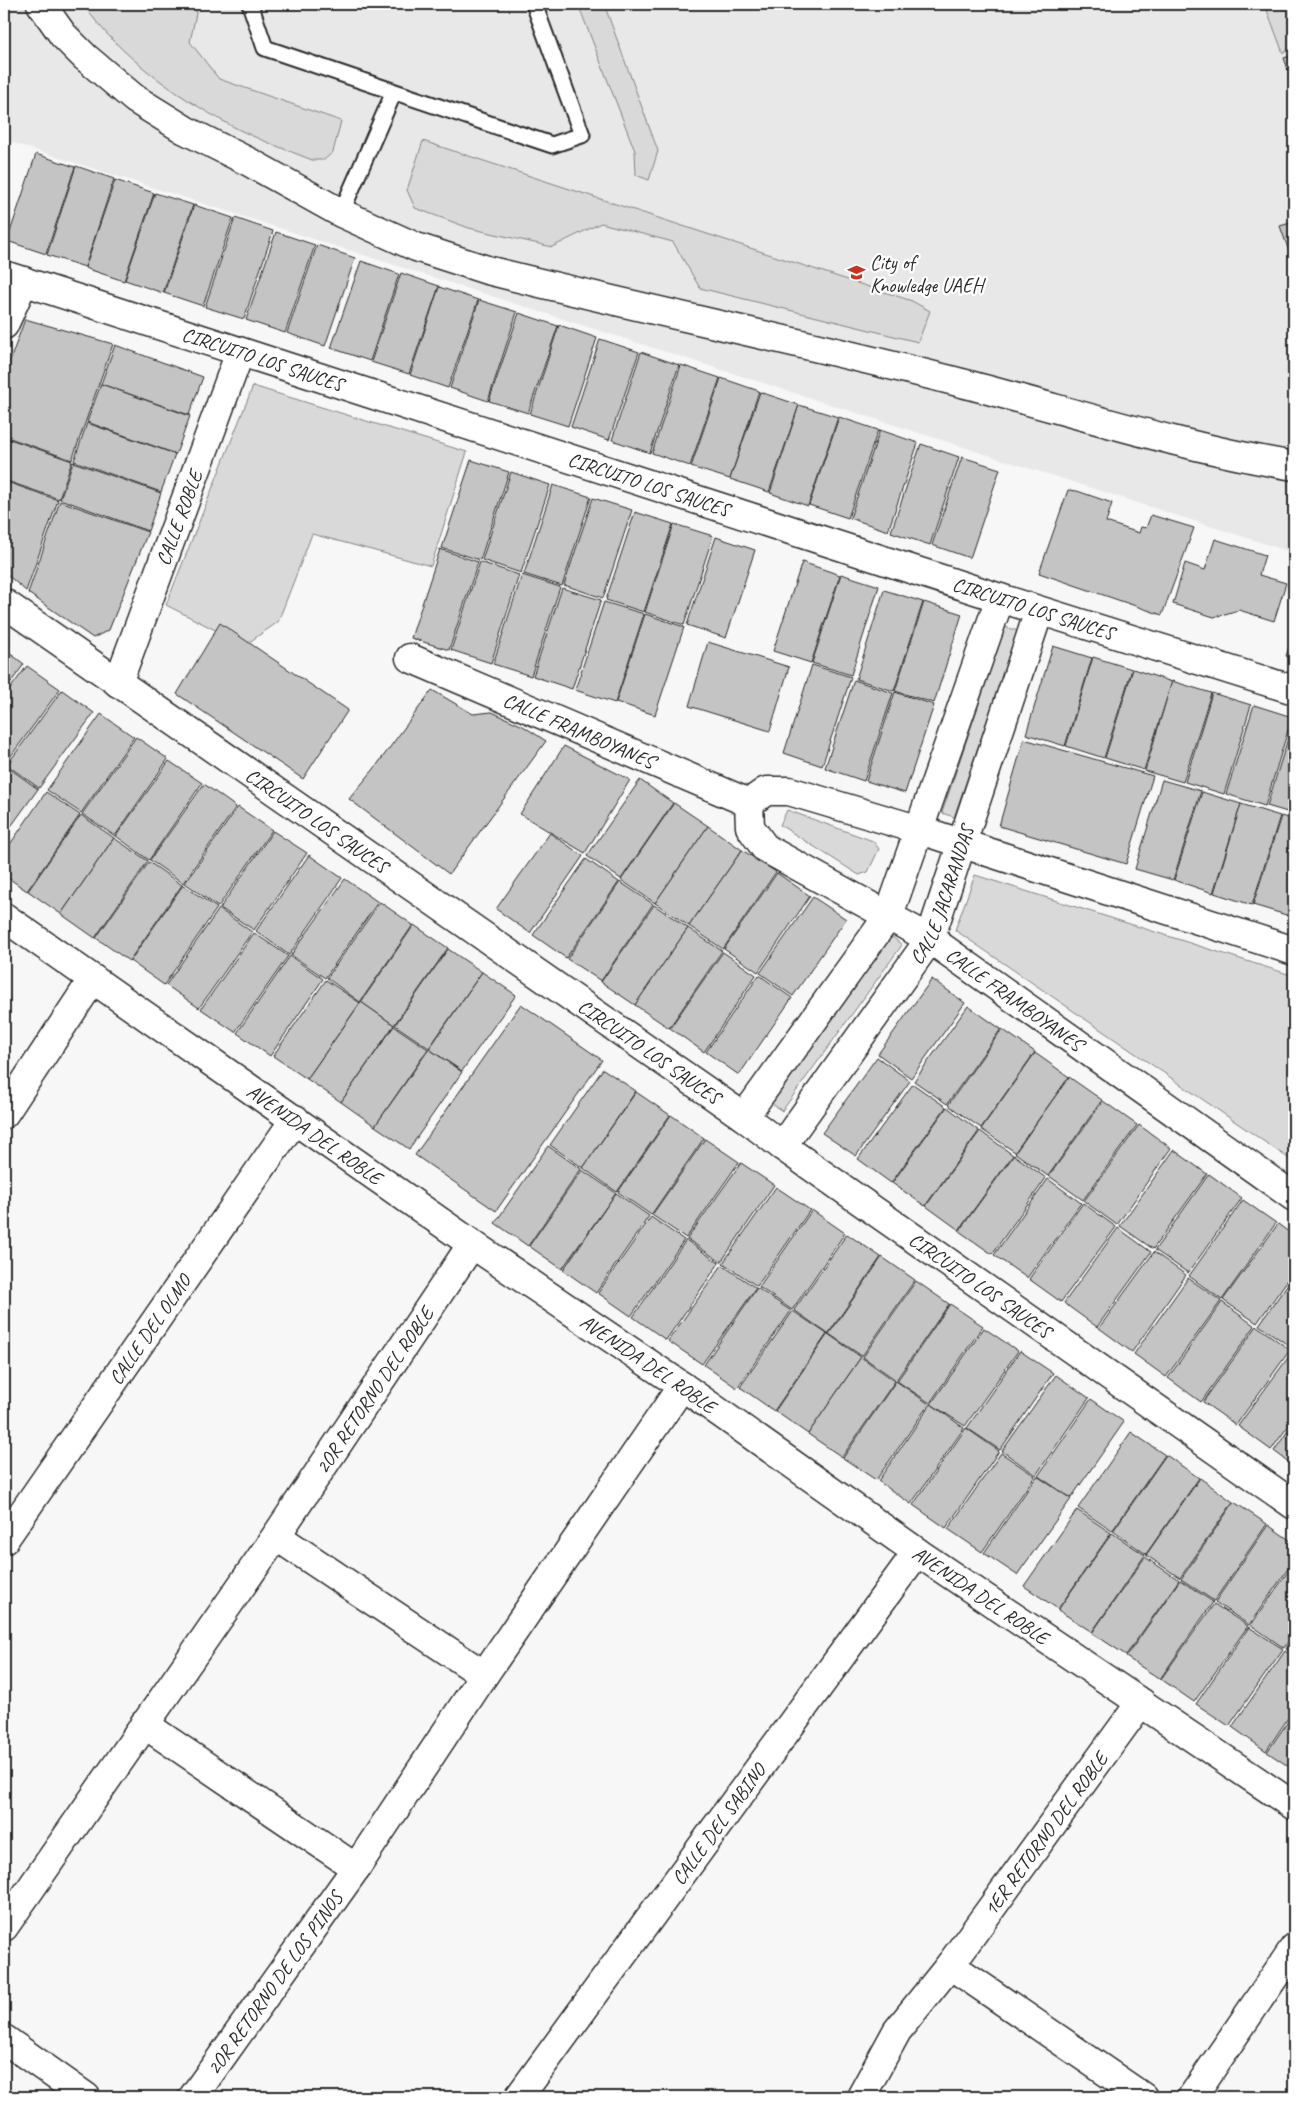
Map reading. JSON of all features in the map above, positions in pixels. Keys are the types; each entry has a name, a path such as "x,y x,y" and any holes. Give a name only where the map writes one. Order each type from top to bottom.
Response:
{"street":[{"path":"41,4 63,35 135,98 185,130 251,163 340,213 416,247 486,270 956,382 1184,443 1294,466"},
{"path":"4,325 14,278"},
{"name":"CIRCUITO LOS SAUCES","path":"14,278 1039,611 1294,690"},
{"name":"CALLE ROBLE","path":"118,683 240,352"},
{"name":"CALLE JACARANDAS","path":"744,1117 889,915 1000,598"},
{"name":"CIRCUITO LOS SAUCES","path":"4,603 744,1117 782,1146 1294,1504"},
{"name":"CALLE JACARANDAS","path":"782,1146 930,939 1039,611"},
{"name":"CALLE FRAMBOYANES","path":"410,658 749,804 750,827 765,848 930,939 1294,1197"},
{"path":"749,804 766,791 789,791 920,830 1294,951"},
{"name":"AVENIDA DEL ROBLE","path":"4,917 472,1244 682,1386 917,1552 1294,1806"},
{"path":"4,1114 93,979"},
{"name":"CALLE DEL OLMO","path":"4,1540 295,1119"},
{"name":"2OR RETORNO DEL ROBLE","path":"144,1724 276,1536 472,1244"},
{"path":"276,1536 484,1675 682,1386"},
{"name":"CALLE DEL SABINO","path":"519,2097 917,1552"},
{"name":"2OR RETORNO DE LOS PINOS","path":"193,2097 356,1868 484,1675"},
{"name":"1ER RETORNO DEL ROBLE","path":"861,2097 897,2031 950,1965 1141,1702"},
{"path":"4,1927 144,1724 356,1868"},
{"path":"1192,2097 1294,1948"},
{"path":"950,1965 1144,2097"},
{"path":"4,2039 86,2097"}],"lane":[{"path":"250,4 265,48 552,145 582,135 534,4"},
{"path":"340,213 394,92"}],"shaded area":[{"name":"City of Knowledge UAEH","path":"4,4 1294,4 1294,553 4,140"},
{"path":"83,4 198,4 190,42 219,79 341,121 333,152 324,160 312,160 250,135 209,113 149,73 113,41"},
{"path":"578,4 604,4 658,151 649,180 636,175 635,151"},
{"path":"1285,4 1294,4 1294,48 1283,53 1267,10"},
{"path":"423,141 912,301 930,311 918,342 700,288 673,242 601,223 552,247 469,228 415,208 407,190"},
{"path":"253,386 467,452 431,566 312,534 278,622 245,645 166,605"},
{"path":"1005,627 1018,631 954,817 942,813"},
{"path":"787,810 873,841 879,849 868,872 859,875 780,825"},
{"path":"975,875 1294,976 1294,1162 955,930"},
{"path":"891,936 902,945 782,1111 771,1103"}],"building":[{"path":"1294,55 1294,87 1284,58"},
{"path":"36,154 75,167 46,254 7,241"},
{"path":"76,166 114,179 85,267 47,255"},
{"path":"115,180 154,193 124,281 85,268"},
{"path":"155,193 193,205 163,293 125,280"},
{"path":"194,205 233,218 203,306 164,293"},
{"path":"235,218 273,231 244,319 205,307"},
{"path":"1294,222 1294,265 1280,226"},
{"path":"276,232 315,245 285,333 246,320"},
{"path":"317,245 355,258 325,346 287,333"},
{"path":"361,261 399,274 370,361 331,348"},
{"path":"401,273 439,286 409,374 371,362"},
{"path":"439,287 478,300 448,388 410,375"},
{"path":"479,300 517,312 488,401 450,388"},
{"path":"519,313 558,326 528,413 489,401"},
{"path":"25,319 113,344 72,460 4,436 4,377"},
{"path":"559,325 597,338 568,426 530,414"},
{"path":"600,339 639,352 609,440 571,427"},
{"path":"115,345 203,377 189,415 101,384"},
{"path":"641,352 679,365 650,453 612,440"},
{"path":"681,365 720,378 690,466 652,453"},
{"path":"721,378 759,391 730,479 691,467"},
{"path":"101,384 190,416 176,454 87,422"},
{"path":"760,392 799,405 769,492 730,479"},
{"path":"799,405 838,417 808,506 770,493"},
{"path":"839,417 878,430 848,518 809,505"},
{"path":"87,423 175,454 161,492 74,461"},
{"path":"880,430 918,443 888,531 850,518"},
{"path":"4,437 72,461 59,499 4,480"},
{"path":"921,444 959,457 930,545 891,532"},
{"path":"962,457 1000,469 970,558 932,545"},
{"path":"471,460 509,472 480,560 442,548"},
{"path":"73,462 161,493 148,531 60,499"},
{"path":"511,472 550,485 521,573 482,560"},
{"path":"4,481 58,500 26,591 4,572"},
{"path":"553,485 591,497 562,586 524,574"},
{"path":"1068,490 1077,491 1112,503 1106,522 1139,533 1141,527 1146,528 1151,515 1194,528 1162,615 1039,573"},
{"path":"593,498 632,510 603,598 564,585"},
{"path":"60,501 148,532 109,630 93,638 28,593"},
{"path":"635,512 673,524 644,612 606,600"},
{"path":"674,524 713,536 684,625 645,612"},
{"path":"716,537 755,550 726,638 687,625"},
{"path":"1215,539 1265,555 1259,575 1286,583 1274,621 1239,610 1214,617 1173,604 1185,563 1205,570"},
{"path":"440,549 478,562 449,650 411,638"},
{"path":"480,562 519,575 491,663 451,650"},
{"path":"802,562 840,575 811,663 773,651"},
{"path":"841,574 879,586 851,675 812,663"},
{"path":"522,575 560,587 531,676 493,664"},
{"path":"562,588 601,600 572,689 533,676"},
{"path":"884,590 923,602 894,691 856,679"},
{"path":"604,602 644,614 615,703 575,690"},
{"path":"924,602 962,614 934,703 895,691"},
{"path":"645,614 684,627 655,715 616,702"},
{"path":"220,623 348,710 303,779 177,694"},
{"path":"1294,633 1294,659 1286,656"},
{"path":"708,642 789,667 770,731 689,706"},
{"path":"1053,646 1092,658 1065,746 1026,734"},
{"path":"4,649 24,664 4,692"},
{"path":"1093,657 1132,669 1104,758 1066,746"},
{"path":"812,665 851,677 822,766 784,753"},
{"path":"27,666 60,689 5,764 4,697"},
{"path":"1133,669 1172,682 1144,770 1105,758"},
{"path":"854,680 893,693 864,781 825,768"},
{"path":"1172,681 1211,693 1183,782 1145,771"},
{"path":"62,690 94,713 39,788 7,765"},
{"path":"432,690 473,714 492,712 523,726 546,741 449,874 349,799 374,769"},
{"path":"895,692 934,705 905,793 866,781"},
{"path":"1212,693 1251,705 1224,794 1185,782"},
{"path":"1254,705 1292,717 1265,806 1226,794"},
{"path":"101,714 134,737 81,813 47,790"},
{"path":"1294,719 1294,814 1267,806"},
{"path":"136,737 168,759 115,836 82,814"},
{"path":"1024,739 1153,776 1126,864 999,826"},
{"path":"564,746 630,780 585,853 520,814"},
{"path":"169,761 202,783 149,860 116,836"},
{"path":"6,766 38,789 4,836 4,769"},
{"path":"640,780 673,803 621,879 587,856"},
{"path":"1162,780 1201,791 1173,880 1135,869"},
{"path":"204,784 236,807 183,883 150,860"},
{"path":"46,792 80,815 27,891 4,875 4,853"},
{"path":"1202,792 1241,804 1213,893 1174,880"},
{"path":"674,803 708,826 655,903 621,880"},
{"path":"1241,804 1280,816 1252,905 1214,893"},
{"path":"238,807 272,830 218,907 185,883"},
{"path":"81,815 114,838 61,914 28,891"},
{"path":"1281,816 1294,820 1293,917 1253,905"},
{"path":"708,826 742,850 689,926 655,903"},
{"path":"273,831 307,853 254,930 220,908"},
{"path":"550,833 583,856 530,933 496,909"},
{"path":"114,838 148,861 95,938 61,914"},
{"path":"742,850 776,872 723,949 689,926"},
{"path":"309,855 342,878 289,955 256,931"},
{"path":"586,859 619,882 566,958 533,935"},
{"path":"149,862 182,885 129,961 96,938"},
{"path":"777,873 810,896 758,972 724,949"},
{"path":"345,879 378,902 325,978 291,955"},
{"path":"620,882 653,904 601,981 567,959"},
{"path":"183,885 217,908 164,985 130,961"},
{"path":"813,897 846,919 793,996 760,973"},
{"path":"380,902 413,925 360,1002 327,978"},
{"path":"654,905 688,928 635,1005 601,982"},
{"path":"219,909 252,932 199,1008 166,985"},
{"path":"414,925 448,948 394,1025 361,1002"},
{"path":"688,928 722,951 669,1028 635,1005"},
{"path":"254,933 288,956 235,1032 201,1009"},
{"path":"448,949 482,972 429,1048 395,1025"},
{"path":"723,952 756,975 704,1052 670,1028"},
{"path":"290,956 323,979 270,1056 237,1033"},
{"path":"482,972 516,995 462,1071 429,1049"},
{"path":"759,975 792,998 739,1075 706,1052"},
{"path":"932,979 965,1003 911,1078 878,1054"},
{"path":"326,980 360,1003 307,1079 273,1056"},
{"path":"361,1002 394,1025 341,1102 307,1079"},
{"path":"521,1004 602,1060 496,1211 415,1155"},
{"path":"968,1006 1001,1029 947,1104 914,1081"},
{"path":"394,1026 428,1049 375,1126 341,1102"},
{"path":"1002,1029 1035,1052 981,1128 948,1105"},
{"path":"429,1049 462,1072 409,1149 375,1126"},
{"path":"1035,1053 1069,1077 1015,1152 981,1129"},
{"path":"877,1057 910,1081 856,1156 822,1133"},
{"path":"603,1069 636,1091 583,1168 550,1145"},
{"path":"1069,1077 1102,1100 1048,1176 1015,1153"},
{"path":"913,1084 946,1107 891,1183 858,1159"},
{"path":"636,1092 670,1115 617,1192 583,1168"},
{"path":"1103,1101 1137,1125 1083,1200 1049,1176"},
{"path":"947,1107 979,1131 925,1206 892,1183"},
{"path":"671,1115 704,1138 651,1215 618,1192"},
{"path":"1139,1125 1171,1148 1117,1225 1084,1201"},
{"path":"980,1131 1013,1155 959,1230 926,1206"},
{"path":"705,1139 739,1162 686,1238 652,1215"},
{"path":"548,1146 581,1169 528,1246 495,1223"},
{"path":"1174,1150 1207,1174 1153,1249 1120,1226"},
{"path":"1014,1155 1046,1178 992,1254 959,1231"},
{"path":"741,1163 774,1185 721,1262 687,1239"},
{"path":"582,1170 616,1193 562,1269 529,1246"},
{"path":"1209,1174 1242,1198 1188,1273 1155,1250"},
{"path":"1048,1179 1081,1203 1027,1278 994,1255"},
{"path":"776,1187 810,1210 757,1286 723,1263"},
{"path":"616,1193 649,1216 596,1293 563,1270"},
{"path":"1243,1200 1276,1223 1222,1300 1189,1276"},
{"path":"1083,1203 1116,1227 1061,1302 1029,1279"},
{"path":"812,1210 845,1233 792,1310 759,1287"},
{"path":"651,1217 684,1240 631,1316 598,1293"},
{"path":"1278,1224 1294,1236 1294,1271 1257,1323 1223,1300"},
{"path":"1118,1228 1151,1252 1097,1327 1064,1303"},
{"path":"847,1234 881,1257 828,1334 794,1310"},
{"path":"686,1240 719,1263 666,1340 633,1317"},
{"path":"1154,1252 1186,1275 1132,1352 1099,1328"},
{"path":"882,1257 915,1280 862,1356 829,1334"},
{"path":"722,1265 756,1288 702,1364 668,1341"},
{"path":"1294,1275 1294,1343 1291,1347 1259,1325"},
{"path":"1188,1278 1221,1301 1166,1377 1134,1354"},
{"path":"916,1281 949,1304 896,1380 863,1357"},
{"path":"757,1288 791,1311 737,1388 704,1365"},
{"path":"1222,1302 1255,1326 1201,1402 1168,1378"},
{"path":"950,1304 983,1326 930,1403 897,1381"},
{"path":"793,1311 827,1334 774,1411 740,1387"},
{"path":"1257,1326 1290,1350 1236,1425 1203,1402"},
{"path":"984,1328 1018,1351 965,1426 931,1404"},
{"path":"828,1334 861,1357 808,1434 775,1411"},
{"path":"1020,1351 1053,1373 1000,1450 967,1428"},
{"path":"1293,1351 1294,1418 1271,1450 1238,1426"},
{"path":"861,1357 895,1381 842,1457 808,1434"},
{"path":"1056,1375 1089,1398 1036,1475 1002,1451"},
{"path":"896,1381 929,1404 876,1480 843,1458"},
{"path":"1091,1399 1124,1422 1071,1498 1038,1476"},
{"path":"931,1404 964,1428 911,1504 878,1481"},
{"path":"1294,1422 1294,1466 1274,1451"},
{"path":"966,1428 999,1451 946,1528 913,1505"},
{"path":"1131,1432 1165,1455 1112,1531 1078,1508"},
{"path":"1001,1453 1035,1476 982,1552 948,1529"},
{"path":"1166,1455 1199,1478 1146,1554 1113,1531"},
{"path":"1037,1476 1071,1499 1017,1575 984,1553"},
{"path":"1200,1478 1233,1502 1180,1578 1146,1555"},
{"path":"1234,1502 1267,1524 1214,1601 1181,1579"},
{"path":"1077,1510 1111,1533 1058,1609 1024,1586"},
{"path":"1268,1525 1294,1543 1294,1560 1249,1625 1215,1602"},
{"path":"1112,1533 1145,1555 1092,1632 1058,1610"},
{"path":"1145,1557 1179,1580 1126,1655 1092,1633"},
{"path":"1294,1563 1294,1633 1284,1648 1251,1625"},
{"path":"1180,1580 1213,1602 1160,1679 1126,1657"},
{"path":"1214,1604 1248,1626 1194,1702 1161,1679"},
{"path":"1249,1627 1283,1649 1229,1726 1196,1704"},
{"path":"1294,1638 1294,1655 1286,1649"},
{"path":"1285,1651 1294,1657 1294,1709 1266,1751 1232,1727"},
{"path":"1294,1713 1294,1770 1267,1752"}],"place":[{"name":"City of Knowledge UAEH","path":"856,273"}]}
